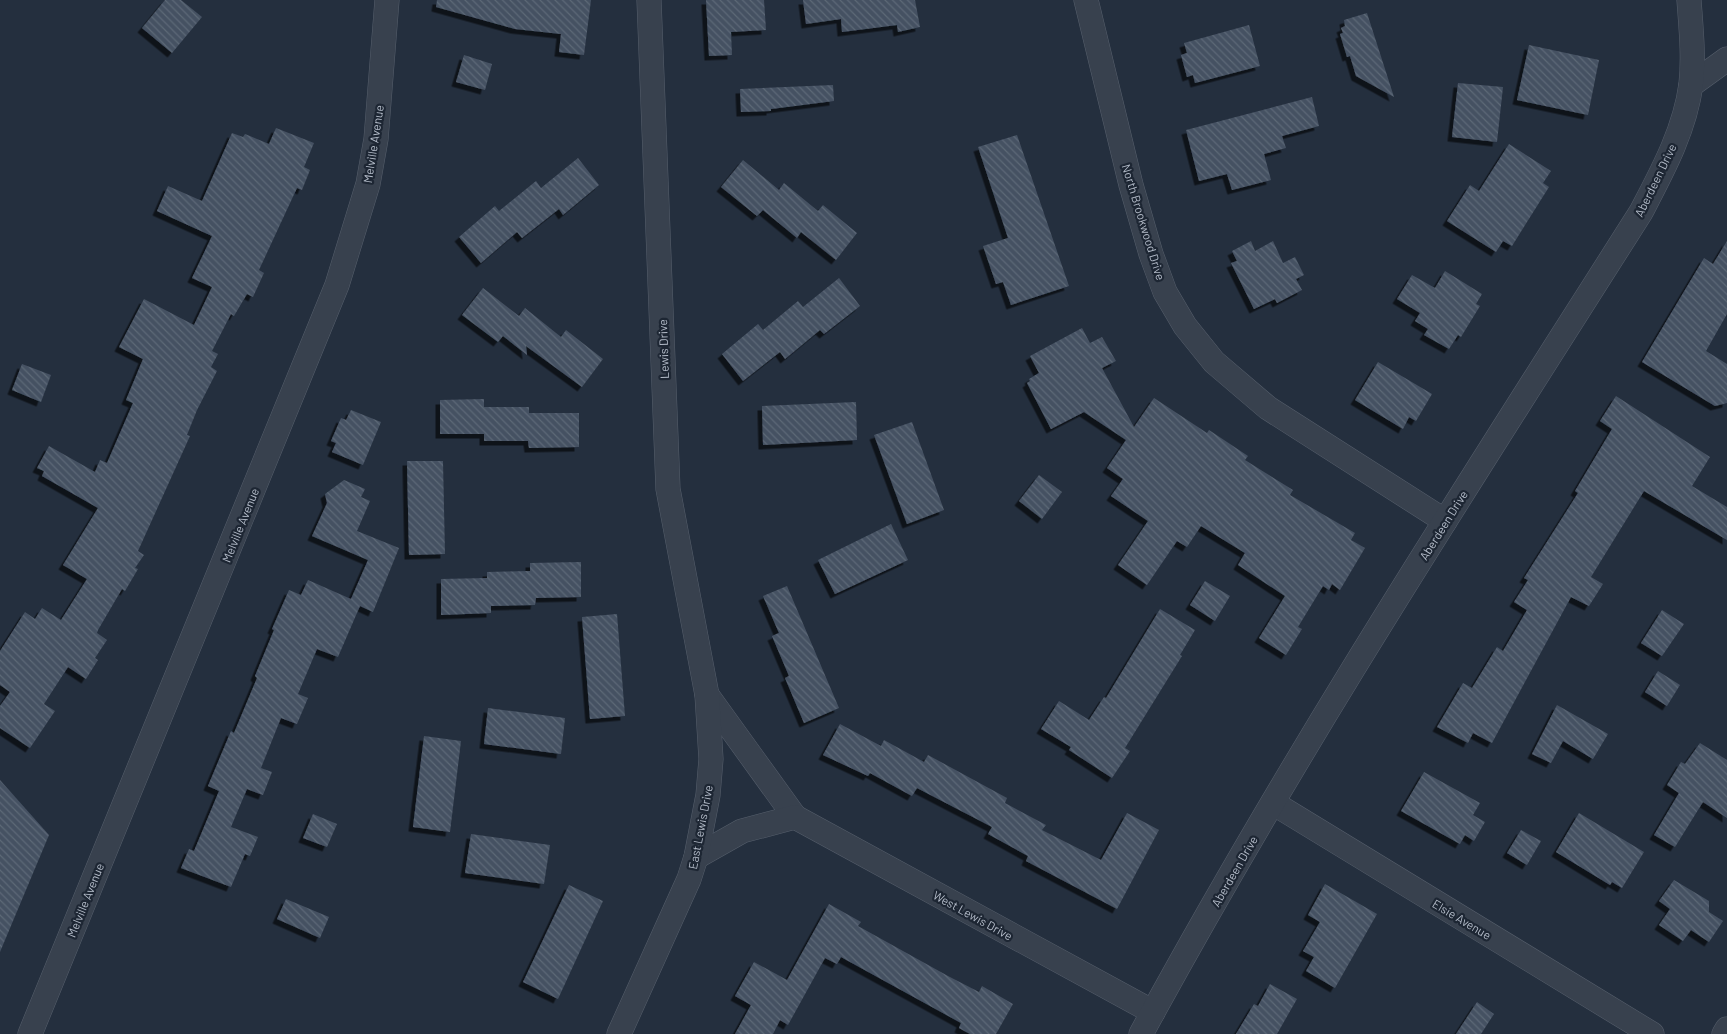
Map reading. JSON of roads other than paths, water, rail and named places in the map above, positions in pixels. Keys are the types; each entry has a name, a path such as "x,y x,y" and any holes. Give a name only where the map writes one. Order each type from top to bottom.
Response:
{"street":[{"name":"Melville Avenue","path":"30,1034 337,285 368,184 376,139 387,0"},
{"name":"Lewis Drive","path":"649,0 668,489 707,695"},
{"name":"North Brookwood Drive","path":"1086,0 1131,185 1151,254 1165,292 1185,326 1214,362 1268,408 1445,520"},
{"name":"Aberdeen Drive","path":"1141,1034 1272,804 1445,520 1641,212 1666,163 1681,124 1691,85 1692,47 1688,0"},
{"path":"1691,85 1727,59"},
{"name":"West Lewis Drive","path":"707,695 794,817 1153,1012"},
{"name":"East Lewis Drive","path":"619,1034 689,879 696,857 708,795 711,759 707,695"},
{"name":"Elsie Avenue","path":"1272,804 1652,1034"},
{"path":"696,857 742,831 794,817"},
{"path":"1724,1034 1727,1028"}]}
